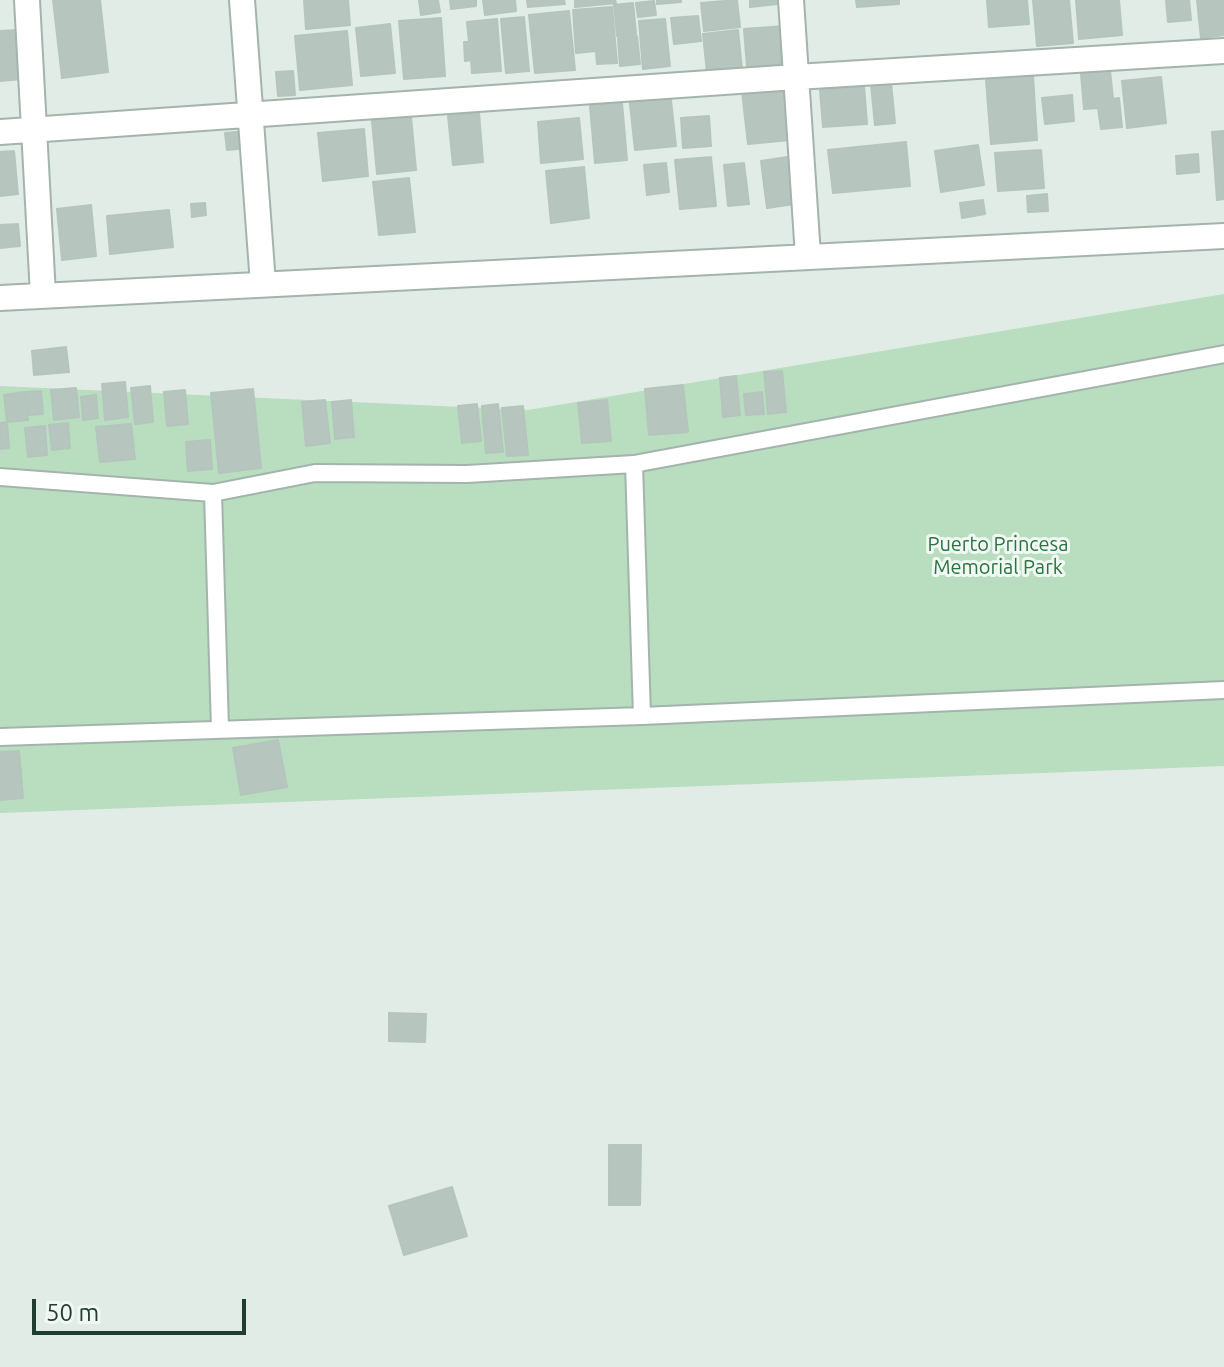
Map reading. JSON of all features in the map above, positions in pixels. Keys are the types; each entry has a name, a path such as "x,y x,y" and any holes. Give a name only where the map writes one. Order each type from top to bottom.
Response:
{"street":[{"path":"27,0 43,295"},
{"path":"242,0 263,284"},
{"path":"791,0 808,256"},
{"path":"0,132 1224,51"},
{"path":"0,298 1224,236"}],"lane":[{"path":"0,477 213,493 315,473 467,474 634,464 1224,354"},
{"path":"634,464 642,716"},
{"path":"213,493 220,729"},
{"path":"0,737 642,716 1224,690"}],"green space":[{"name":"Puerto Princesa Memorial Park","path":"1224,294 1224,766 0,813 0,386 528,410"}],"building":[{"path":"53,0 100,0 108,72 62,78"},
{"path":"304,0 348,0 350,25 306,29"},
{"path":"419,0 438,0 440,12 421,15"},
{"path":"450,0 476,0 476,6 451,9"},
{"path":"483,0 515,0 516,11 485,15"},
{"path":"527,0 564,0 565,4 528,7"},
{"path":"575,0 615,0 616,3 575,7"},
{"path":"657,0 681,0 681,2 657,4"},
{"path":"737,0 740,27 704,31 701,3"},
{"path":"750,0 777,0 777,4 750,7"},
{"path":"856,0 899,0 899,4 857,7"},
{"path":"987,0 1027,0 1029,24 989,27"},
{"path":"1033,0 1069,0 1073,43 1037,46"},
{"path":"1076,0 1119,0 1122,35 1079,39"},
{"path":"1166,0 1189,0 1191,20 1168,22"},
{"path":"1197,0 1224,0 1224,35 1201,38"},
{"path":"654,1 656,15 638,17 636,3"},
{"path":"633,3 636,34 617,36 614,5"},
{"path":"612,7 617,63 597,64 596,51 576,53 573,10"},
{"path":"569,11 575,70 535,73 529,15"},
{"path":"698,16 701,41 674,44 671,18"},
{"path":"524,17 529,71 506,73 501,19"},
{"path":"441,18 445,76 404,79 399,21"},
{"path":"497,19 501,71 472,73 471,60 465,61 464,42 469,42 467,22"},
{"path":"665,19 670,66 643,69 639,21"},
{"path":"390,24 395,73 361,76 356,28"},
{"path":"785,26 788,64 747,67 744,29"},
{"path":"18,30 22,79 0,81 0,31"},
{"path":"738,30 742,69 707,73 703,34"},
{"path":"347,31 352,85 300,90 295,36"},
{"path":"637,36 640,64 620,66 618,38"},
{"path":"1110,70 1113,99 1119,98 1122,127 1101,129 1098,108 1084,109 1081,74"},
{"path":"293,71 295,95 278,96 276,72"},
{"path":"1033,76 1037,140 991,144 986,80"},
{"path":"1161,77 1166,123 1127,128 1122,81"},
{"path":"891,83 895,123 875,125 871,85"},
{"path":"864,86 867,124 823,127 820,90"},
{"path":"785,88 790,140 748,144 742,92"},
{"path":"670,91 676,146 635,150 629,95"},
{"path":"1072,95 1074,121 1045,124 1042,98"},
{"path":"622,103 627,160 595,163 590,106"},
{"path":"479,113 483,162 453,165 448,116"},
{"path":"709,116 711,146 683,148 681,118"},
{"path":"411,117 416,170 377,174 372,121"},
{"path":"579,118 583,159 541,163 538,122"},
{"path":"364,129 368,176 323,181 318,133"},
{"path":"247,131 249,148 227,150 225,133"},
{"path":"1224,131 1224,199 1217,200 1212,132"},
{"path":"906,142 910,186 833,193 828,150"},
{"path":"978,145 984,185 941,192 935,151"},
{"path":"1041,150 1044,188 998,191 995,153"},
{"path":"14,151 18,194 0,196 0,152"},
{"path":"1198,154 1199,172 1177,174 1176,156"},
{"path":"794,156 801,203 767,208 761,161"},
{"path":"711,157 716,206 680,209 675,160"},
{"path":"666,163 669,192 647,195 644,165"},
{"path":"744,163 749,204 728,206 724,165"},
{"path":"584,167 589,218 551,223 546,171"},
{"path":"409,178 415,232 379,235 373,182"},
{"path":"1047,194 1048,211 1028,212 1027,196"},
{"path":"983,200 985,214 962,218 960,203"},
{"path":"205,203 206,215 192,217 191,204"},
{"path":"91,205 96,256 62,260 57,209"},
{"path":"169,210 173,247 110,254 107,216"},
{"path":"18,224 20,246 0,248 0,225"},
{"path":"66,347 69,372 34,375 32,351"},
{"path":"782,371 786,412 768,414 764,372"},
{"path":"736,376 740,415 723,417 720,378"},
{"path":"125,382 128,417 105,420 102,384"},
{"path":"683,385 688,432 649,435 645,389"},
{"path":"150,386 153,422 135,424 131,388"},
{"path":"76,388 79,417 54,420 51,390"},
{"path":"253,389 261,468 219,473 211,393"},
{"path":"185,390 188,424 167,426 164,392"},
{"path":"41,391 43,414 29,415 26,392"},
{"path":"25,392 28,420 7,422 4,395"},
{"path":"762,392 764,414 746,415 744,394"},
{"path":"96,395 98,418 83,420 81,397"},
{"path":"325,400 330,443 306,446 302,402"},
{"path":"351,400 354,437 335,439 332,402"},
{"path":"607,400 611,441 582,443 578,403"},
{"path":"477,404 481,441 462,443 458,406"},
{"path":"498,404 503,452 486,453 482,406"},
{"path":"523,406 528,455 507,456 502,408"},
{"path":"7,422 9,448 0,449 0,423"},
{"path":"68,423 70,448 52,450 49,425"},
{"path":"131,424 135,459 100,462 96,427"},
{"path":"45,426 47,455 28,457 25,428"},
{"path":"210,440 212,469 188,471 186,442"},
{"path":"278,740 287,787 241,795 233,748"},
{"path":"19,751 23,798 0,800 0,752"},
{"path":"389,1013 426,1014 425,1042 389,1041"},
{"path":"609,1145 641,1145 640,1205 609,1205"},
{"path":"452,1187 467,1236 404,1255 389,1206"}]}
